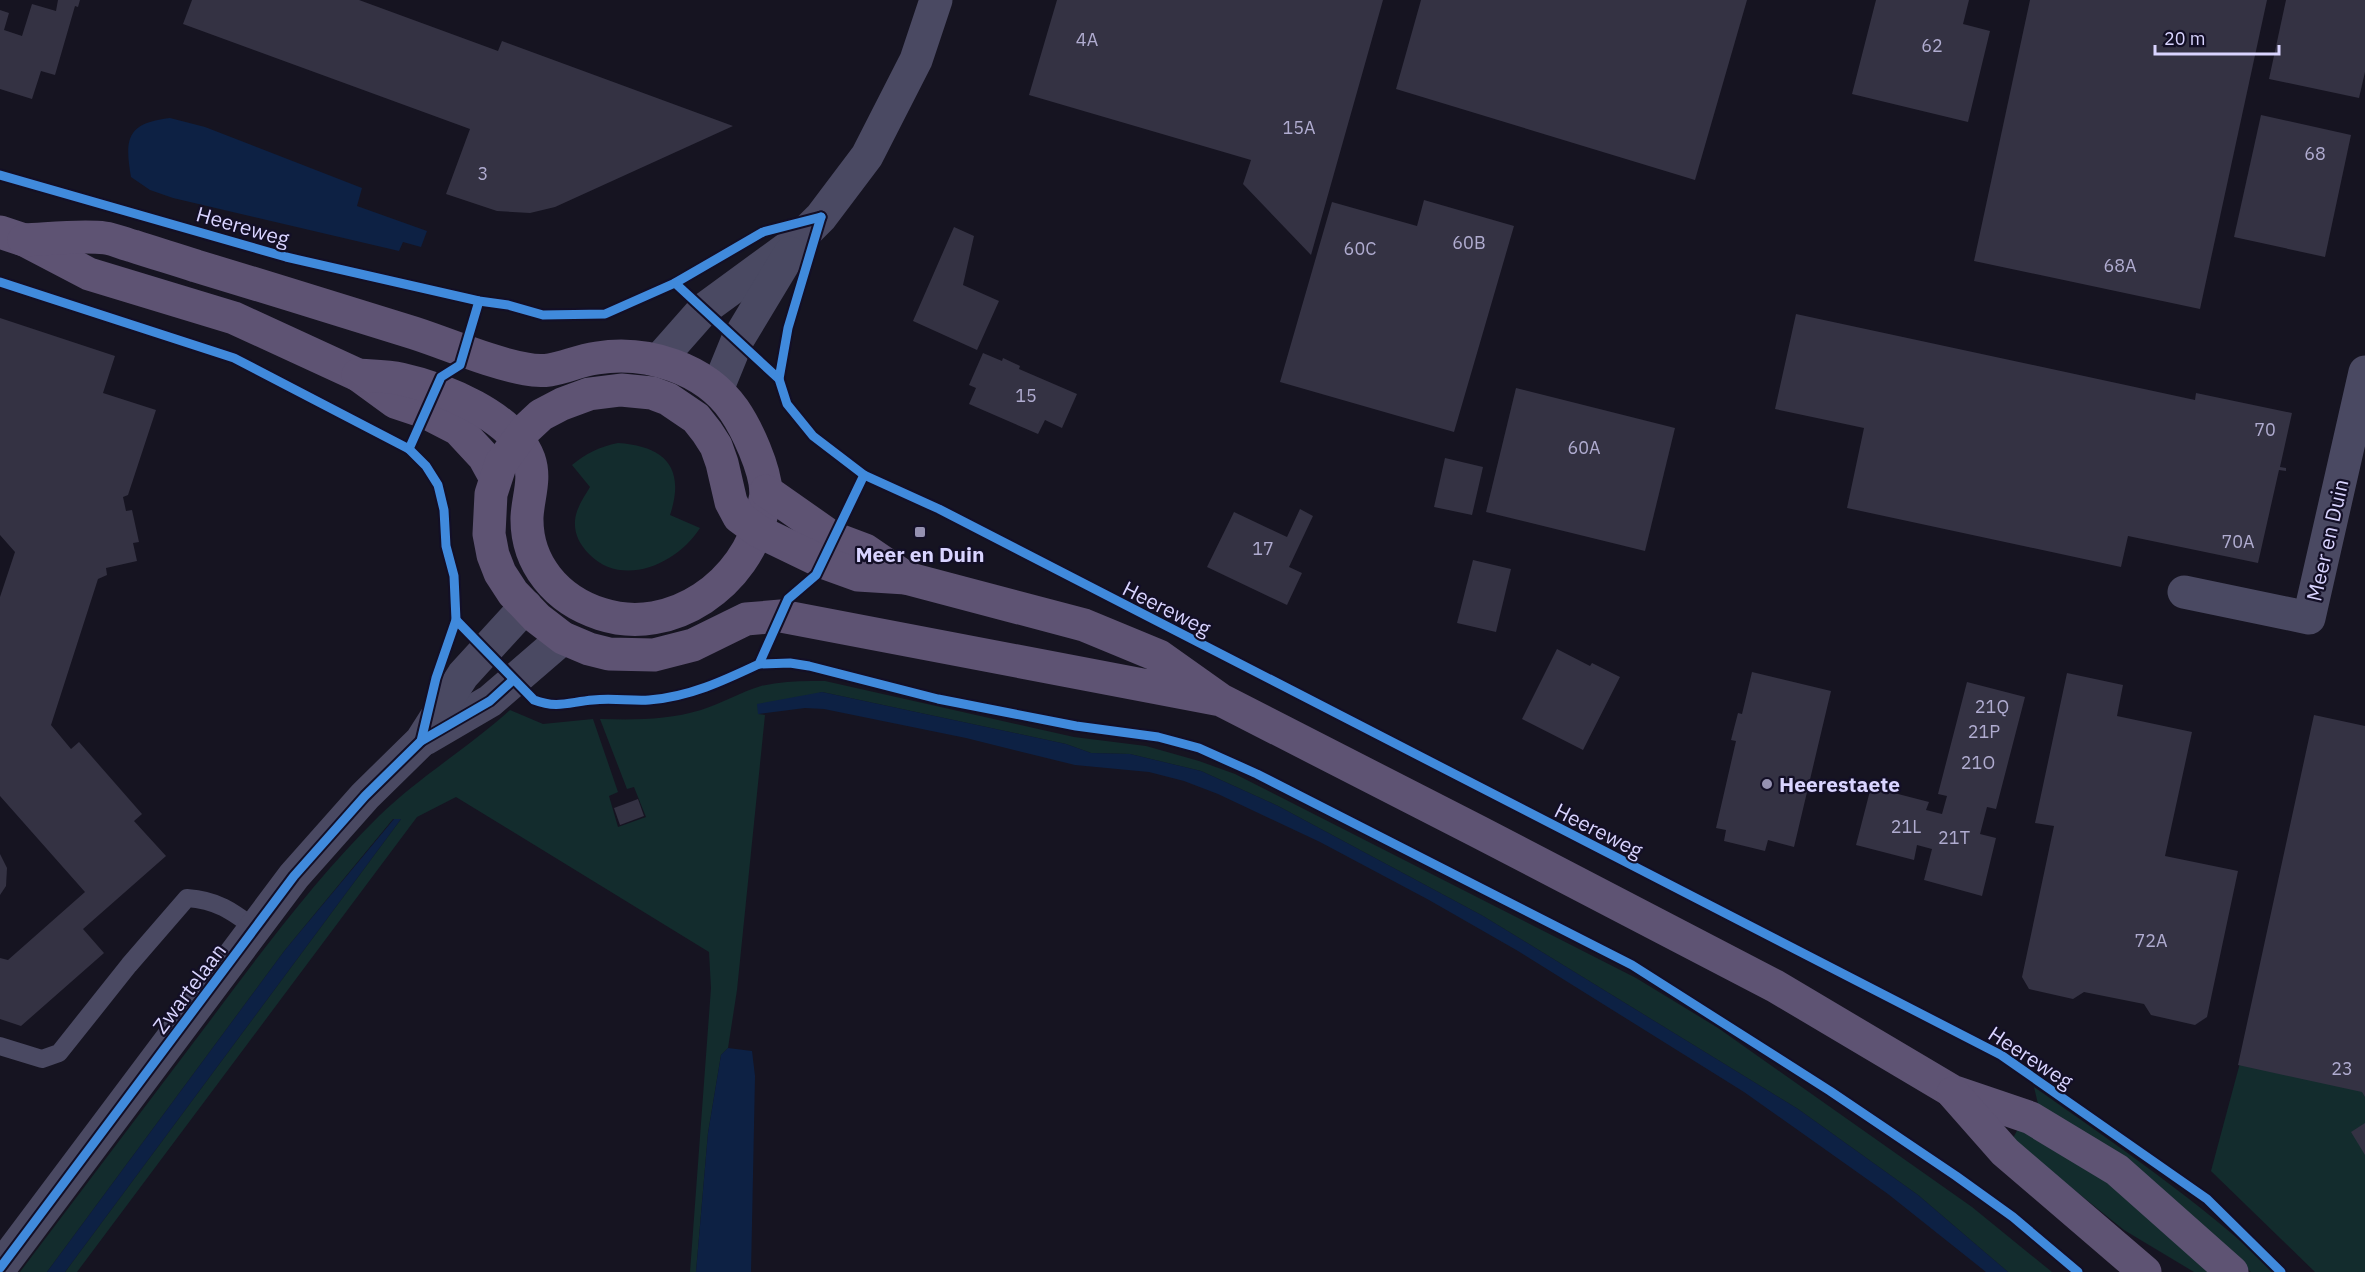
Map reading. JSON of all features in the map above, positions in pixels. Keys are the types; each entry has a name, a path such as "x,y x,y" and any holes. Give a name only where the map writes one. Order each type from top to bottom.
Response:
{"main road":[{"path":"12,236 105,238 414,333 522,369 545,373 598,357 622,356 659,360 692,372 717,390 732,407 749,434 766,491 758,531 745,557 727,580 704,599 690,606 663,615 641,618 619,618 591,611 568,600 550,583 536,562 528,538 527,513 532,489 532,472 528,456 517,440 504,427 466,401 400,379 358,375"},
{"path":"12,236 89,274 234,318 358,375 396,402 424,412 458,429 484,457 495,477"},
{"path":"635,390 659,360"},
{"path":"1221,700 781,616 746,620 693,645 654,655 609,654 589,649 563,638 537,618 513,593 500,573 493,555 489,514 495,477 501,463 517,440 541,416 562,404 589,394 621,390 635,390 668,399 696,418 716,446 731,502 739,517 758,531 822,562 858,575 906,578 1084,625 1159,656 1221,700 1479,831 1775,986 1952,1091 2031,1118 2117,1170 2232,1272"},
{"path":"766,491 833,538 865,550 906,578"},
{"path":"563,638 591,611"},
{"path":"1952,1091 2005,1152 2145,1272"}],"street":[{"path":"659,360 704,309 797,241 821,217 867,156 916,60 936,0"},
{"path":"717,390 737,341 797,241"},
{"name":"Meer en Duin","path":"2184,592 2309,618 2365,372"},
{"name":"Zwartelaan","path":"0,1268 294,876 365,796 421,741 463,675 525,606"},
{"name":"Zwartelaan","path":"421,741 490,701 563,638"}],"lane":[{"path":"0,1046 42,1059 59,1053 129,965 187,898 204,899 228,908 256,929"}],"green space":[{"path":"618,443 648,449 659,454 667,462 673,472 675,484 670,515 700,528 678,552 664,561 633,570 618,570 603,564 589,554 578,539 575,526 579,507 590,487 572,465 594,451"},
{"path":"825,681 1074,737 1146,746 1235,774 1636,978 1718,1028 1972,1207 2052,1272 2008,1272 1918,1195 1798,1109 1483,916 1278,806 1201,771 1130,754 1091,753 1066,744 822,692 758,714 765,715 737,990 728,1048 721,1055 708,1133 696,1272 690,1272 711,988 709,952 456,797 417,817 77,1272 65,1272 401,819 393,819 285,950 47,1272 20,1272 269,942 333,864 394,802 510,710 543,724 593,719 618,792 609,796 618,827 646,817 634,787 627,789 600,719 676,716 701,710 761,686 786,682"},
{"path":"2240,1063 2365,1092 2365,1272 2315,1272 2211,1171"},
{"path":"2034,1087 2188,1198 2275,1272 2251,1272 2198,1222 2038,1104"},
{"path":"2020,1125 2117,1187 2216,1272 2194,1272 2124,1230 2012,1140"}],"water":[{"path":"170,118 205,127 362,188 357,206 427,231 421,247 403,242 399,251 173,198 150,190 131,177 129,142 137,128 156,120"},
{"path":"822,692 1066,744 1091,753 1130,754 1201,771 1278,806 1483,916 1798,1109 1918,1195 2008,1272 1986,1272 1888,1194 1744,1092 1518,951 1320,842 1218,794 1184,781 1149,772 1075,765 966,738 824,709 805,708 758,714 757,704"},
{"path":"394,819 401,819 65,1272 47,1272 285,950"},
{"path":"728,1048 752,1051 755,1076 751,1272 696,1272 708,1133 721,1055"}],"building":[{"path":"58,0 80,0 78,7 75,6 55,75 41,71 32,99 0,89 0,10 9,13 4,30 22,36 32,4 56,11"},
{"path":"192,0 359,0 498,51 502,41 733,126 555,207 530,213 497,211 446,194 470,129 183,24"},
{"path":"1057,0 1383,0 1311,255 1243,184 1251,160 1029,95"},
{"path":"1421,0 1747,0 1695,180 1396,89"},
{"path":"1876,0 1969,0 1963,24 1990,31 1968,122 1852,94"},
{"path":"2030,0 2267,0 2200,309 1974,261"},
{"path":"2286,0 2365,0 2365,72 2359,98 2269,79"},
{"path":"2261,115 2351,135 2325,257 2234,237"},
{"path":"1424,200 1514,226 1454,432 1280,382 1332,202 1417,226"},
{"path":"954,227 974,236 963,285 999,301 977,350 913,321"},
{"path":"1796,314 2195,400 2196,393 2292,413 2280,467 2286,468 2286,471 2279,470 2258,563 2128,536 2121,567 1847,508 1864,428 1775,409"},
{"path":"0,318 115,356 103,393 156,410 128,495 123,497 126,511 132,510 139,542 133,543 137,561 106,568 107,575 98,579 51,725 71,749 79,742 142,814 134,821 166,856 83,929 104,953 21,1026 0,1019 0,958 8,960 85,892 0,796 0,597 15,552 0,535"},
{"path":"983,353 1002,361 1003,358 1020,366 1019,369 1077,394 1062,428 1045,420 1038,434 969,404 976,388 969,385"},
{"path":"1516,388 1675,428 1645,551 1486,512"},
{"path":"1445,458 1483,467 1472,515 1434,507"},
{"path":"1300,509 1313,516 1289,567 1302,573 1287,605 1207,567 1234,512 1287,537"},
{"path":"1473,560 1511,569 1496,632 1457,623"},
{"path":"1557,649 1590,666 1592,663 1620,677 1583,750 1522,719"},
{"name":"Heerestaete","path":"1752,672 1831,691 1794,847 1768,840 1765,851 1724,841 1726,830 1716,828 1736,741 1731,740 1738,713 1742,714"},
{"path":"2067,673 2123,685 2117,716 2192,732 2165,856 2238,871 2207,1017 2195,1025 2151,1015 2144,1004 2084,992 2073,999 2029,989 2022,977 2054,826 2035,823"},
{"path":"1967,682 2025,697 1996,809 1987,807 1980,834 1996,838 1982,896 1924,880 1932,849 1917,845 1914,860 1856,845 1871,787 1929,802 1926,810 1942,814 1947,796 1938,794"},
{"path":"2314,715 2365,726 2365,1097 2362,1092 2238,1065"},
{"path":"638,799 644,816 620,825 614,808"},
{"path":"0,854 7,868 6,886 0,895"},
{"path":"2365,1123 2365,1155 2351,1132"}],"cycle path":[{"name":"Heereweg","path":"0,175 286,257 479,301 508,305 543,315 605,314 675,283 779,379 787,404 813,436 864,475 939,509 2001,1055 2207,1199 2281,1272"},
{"path":"675,283 763,232 821,217"},
{"path":"779,379 788,328 821,217"},
{"path":"0,282 234,358 409,449"},
{"path":"421,741 436,678 456,620 454,576 446,546 444,510 438,485 426,466 409,449 441,377 460,365 479,301"},
{"path":"456,620 534,700 542,703 557,704 600,699 649,700 678,696 706,687 759,664 788,599 816,575 864,475"},
{"path":"759,664 790,663 809,666 938,699 1076,726 1158,737 1199,748 1257,774 1632,965 1830,1091 1956,1176 2013,1217 2078,1272"},
{"path":"0,1268 294,876 365,796 421,741 490,701 513,680"}],"place":[{"name":"Meer en Duin","path":"920,532"},
{"name":"Heerestaete","path":"1767,784"}]}
